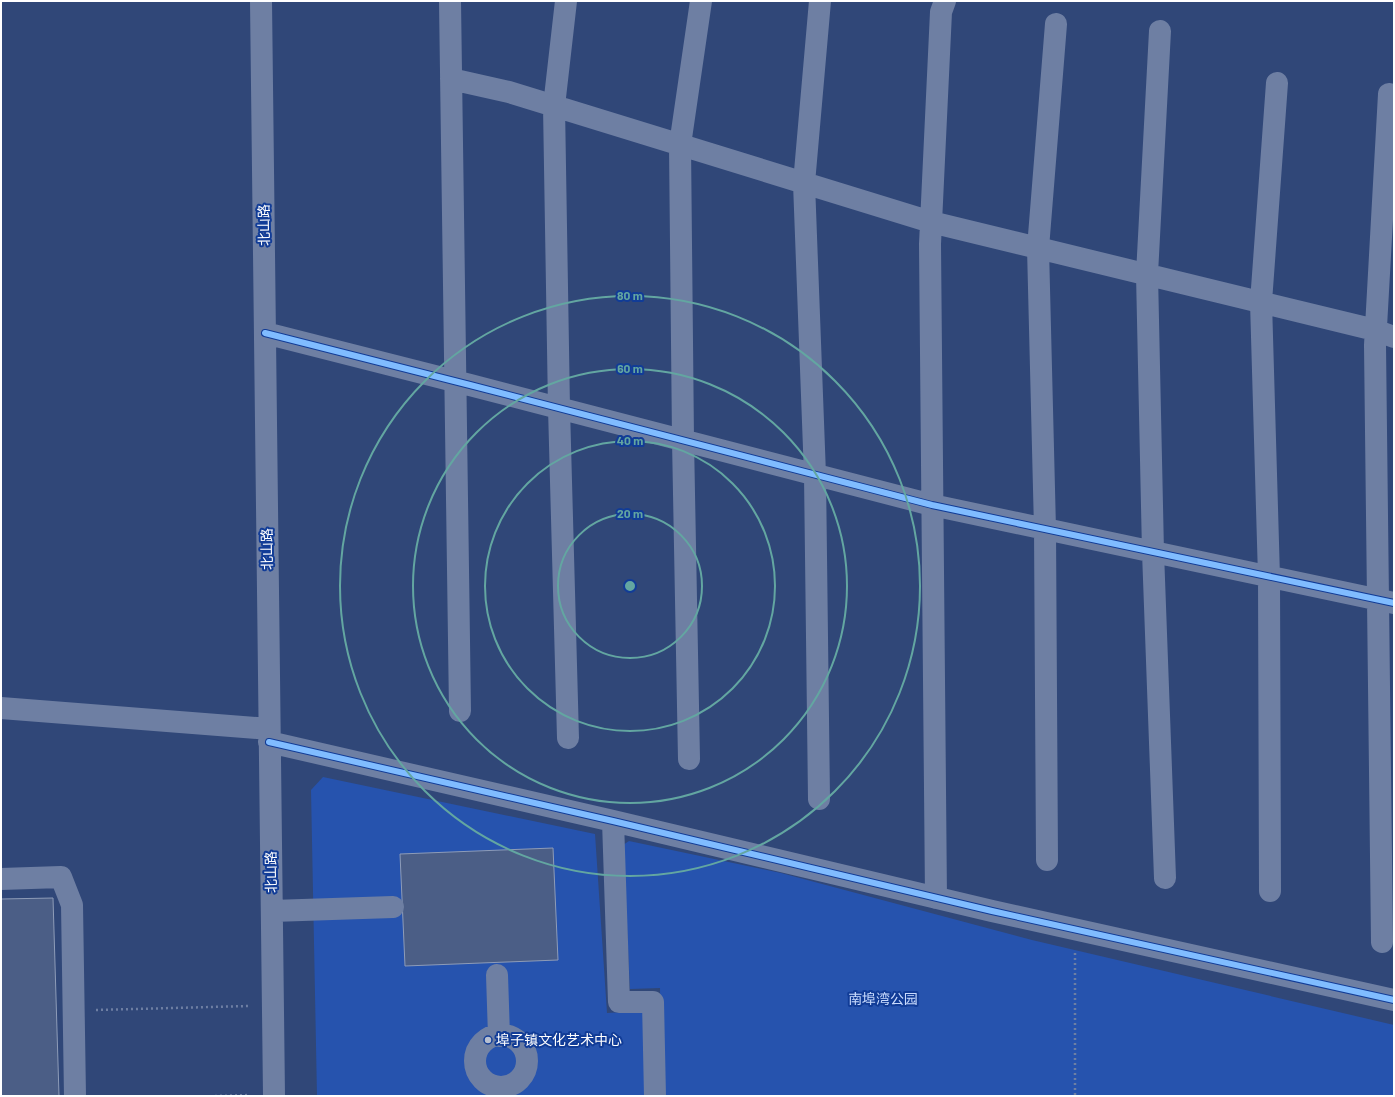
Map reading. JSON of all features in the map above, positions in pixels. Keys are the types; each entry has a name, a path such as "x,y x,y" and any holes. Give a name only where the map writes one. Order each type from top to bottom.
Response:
{"street":[{"name":"北山路","path":"261,1 274,1095"},
{"path":"450,1 460,711"},
{"path":"566,1 554,106 559,408 568,738"},
{"path":"689,759 683,440 680,145 700,1"},
{"path":"819,799 815,475 804,183 820,1"},
{"path":"936,898 930,244 941,12 945,1"},
{"path":"1048,860 1045,529 1038,248 1056,24"},
{"path":"1160,31 1147,274 1153,552 1165,878"},
{"path":"451,79 509,92 931,222 1261,302 1385,334"},
{"path":"1270,891 1269,577 1261,302 1277,83"},
{"path":"1382,942 1386,602 1385,334 1389,94"},
{"path":"265,333 683,440 932,506 1386,602"},
{"path":"1,708 269,736 613,821 936,898 1394,1000"},
{"path":"613,821 619,1002 653,1002 655,1096"},
{"path":"1,879 61,877 72,906 75,1096"},
{"path":"272,911 393,908"},
{"path":"497,975 499,1036"},
{"path":"504,1035 519,1043 524,1051 526,1059 526,1068 522,1076 517,1082 502,1092 483,1080 476,1070 475,1062 476,1053 480,1045 487,1039 499,1036 504,1035"}],"path":[{"path":"1075,929 1075,1096"},
{"path":"74,1010 273,1005"},
{"path":"215,1096 274,1095"}],"green space":[{"path":"323,777 595,834 607,1013 643,1011 645,1096 317,1096 311,790"},
{"name":"南埠湾公园","path":"629,841 781,873 1032,940 1394,1025 1394,1096 661,1096 660,988 630,989 623,845"}],"building":[{"path":"553,848 558,960 405,966 400,854"},
{"path":"53,898 59,1096 1,1096 1,899"}],"cycle path":[{"path":"265,333 932,505 1394,603"},
{"path":"269,742 613,821 992,911 1394,1000"}],"place":[{"name":"埠子镇文化艺术中心","path":"488,1040"}]}
